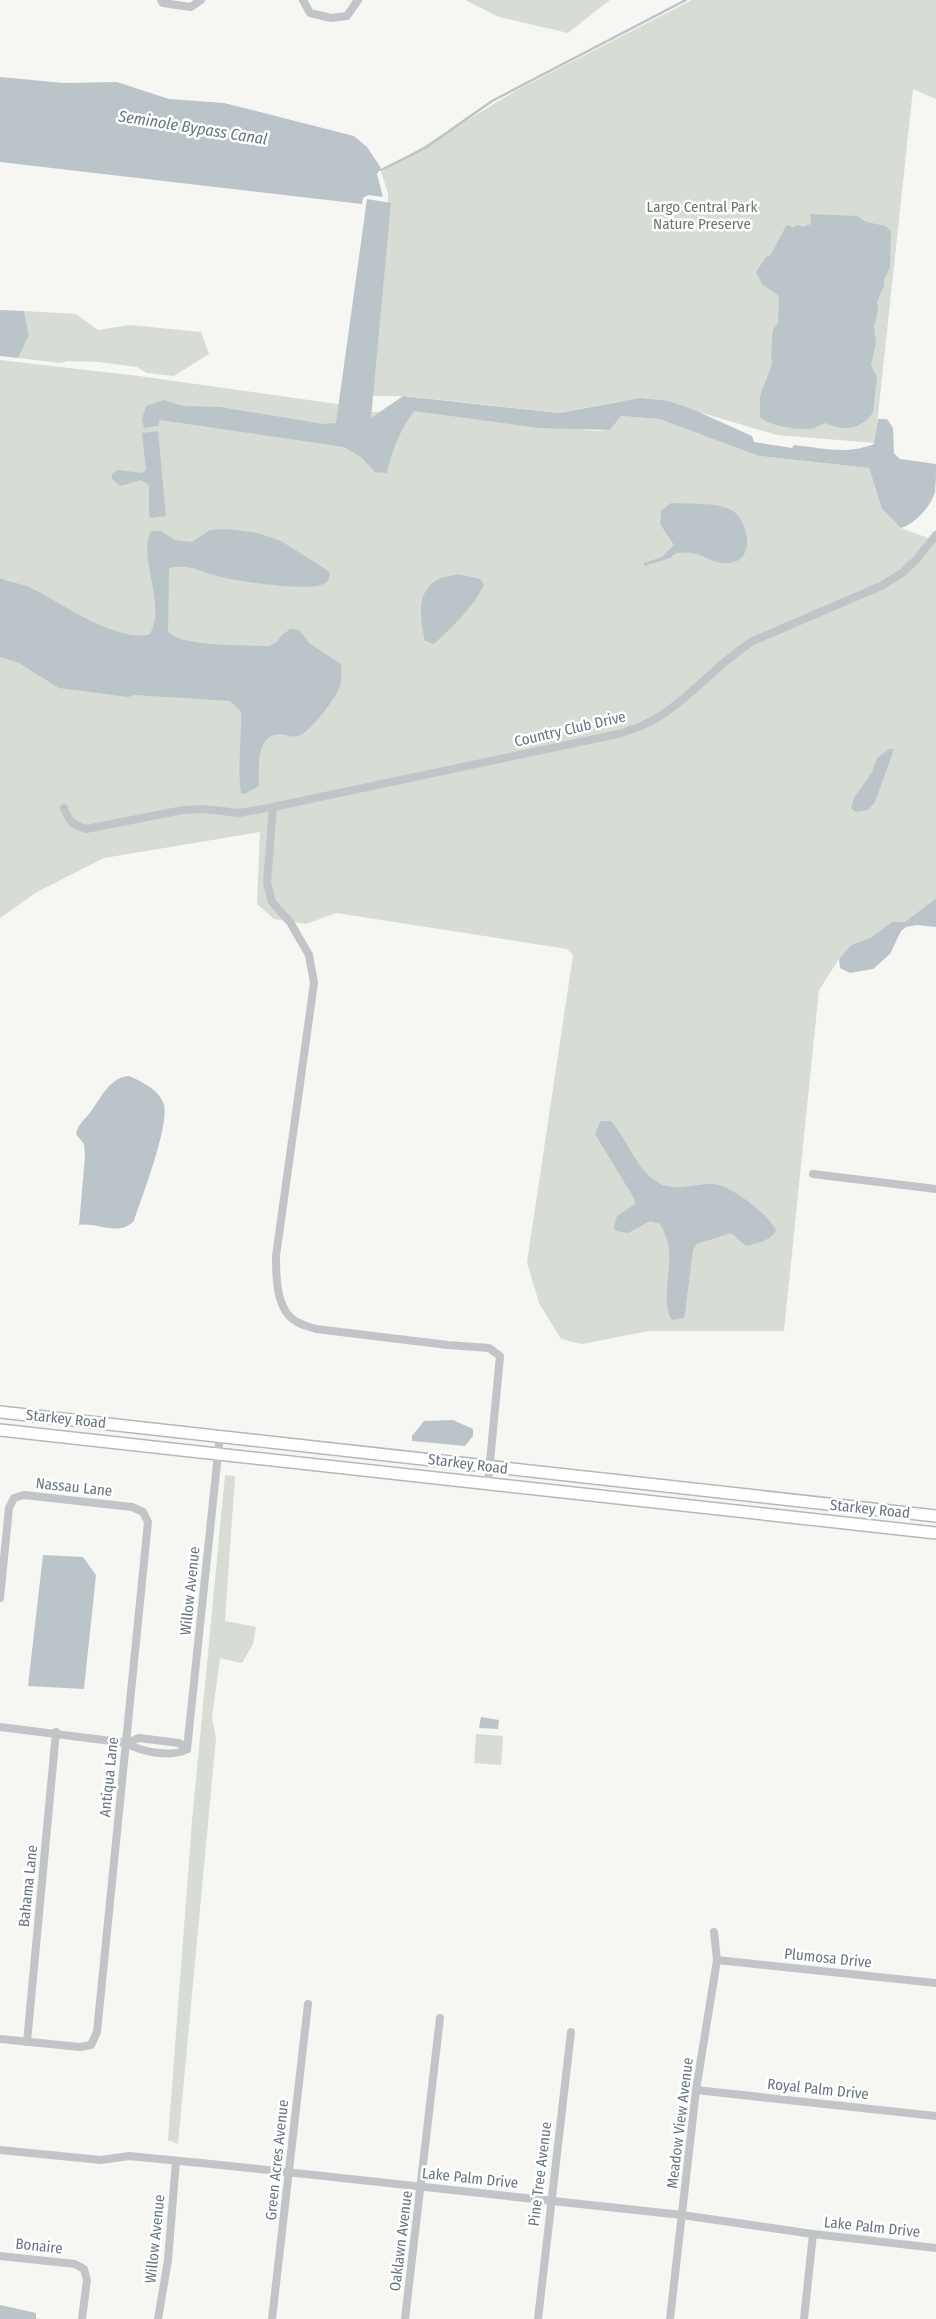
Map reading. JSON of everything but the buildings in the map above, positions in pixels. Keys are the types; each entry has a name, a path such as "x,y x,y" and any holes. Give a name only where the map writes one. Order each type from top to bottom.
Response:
{"main road":[{"name":"Starkey Road","path":"0,1412 936,1516"},
{"name":"Starkey Road","path":"0,1430 936,1533"}],"street":[{"path":"161,0 163,3 192,7 201,0"},
{"path":"303,0 310,14 331,18 348,16 358,0"},
{"name":"Country Club Drive","path":"64,808 68,819 76,826 86,829 183,810 204,808 240,814 618,734 644,725 665,713 734,653 753,641 881,586 902,573 916,560 936,535"},
{"path":"273,807 267,883 272,902 290,922 309,956 314,983 276,1256 276,1281 281,1303 295,1322 316,1329 489,1348 500,1356 488,1483"},
{"path":"813,1174 936,1189"},
{"name":"Willow Avenue","path":"187,1749 220,1435"},
{"name":"Nassau Lane","path":"0,1598 9,1508 14,1498 24,1495 54,1498 132,1507 142,1512"},
{"name":"Antiqua Lane","path":"26,2042 80,2047 90,2045 97,2032 148,1522 142,1512"},
{"path":"0,1727 56,1732 127,1743 138,1750 179,1754 187,1749 179,1743 139,1738 127,1743"},
{"name":"Bahama Lane","path":"26,2042 56,1732"},
{"name":"Meadow View Avenue","path":"670,2319 696,2090 717,1960 714,1932"},
{"name":"Plumosa Drive","path":"717,1960 936,1984"},
{"name":"Green Acres Avenue","path":"272,2319 308,2004"},
{"name":"Oaklawn Avenue","path":"405,2319 440,2018"},
{"name":"Pine Tree Avenue","path":"538,2319 550,2201 571,2032"},
{"path":"0,2039 26,2042"},
{"name":"Royal Palm Drive","path":"696,2090 936,2116"},
{"name":"Lake Palm Drive","path":"0,2150 101,2160 129,2156 682,2214 813,2234 936,2248"},
{"name":"Willow Avenue","path":"158,2319 169,2251 176,2161"},
{"path":"804,2319 813,2234"},
{"name":"Bonaire","path":"0,2256 75,2264 84,2269 87,2280 82,2319"}],"green space":[{"path":"465,0 610,0 568,33 499,17"},
{"name":"Largo Central Park Nature Preserve","path":"692,0 936,0 936,99 913,89 875,443 777,435 702,413 622,401 558,413 407,396 370,396 388,212 388,193 381,172 517,90"},
{"path":"24,311 76,314 98,330 130,325 201,332 209,354 174,376 147,373 137,367 98,362 68,361 60,363 18,358 29,335"},
{"path":"0,360 139,376 344,405 371,412 423,411 595,431 610,430 621,416 659,419 759,456 869,468 882,509 901,528 936,541 936,898 905,922 892,922 870,938 851,945 839,959 819,990 784,1331 649,1331 582,1344 561,1339 539,1303 527,1262 573,955 567,949 336,913 306,924 274,919 257,904 260,832 104,858 37,892 0,918"},
{"path":"225,1475 235,1476 225,1621 256,1627 253,1644 242,1663 220,1658 212,1718 216,1738 178,2144 168,2140 192,1821"},
{"path":"476,1734 503,1736 501,1765 474,1763"}],"water":[{"name":"Seminole Bypass Canal","path":"0,77 64,83 117,82 169,99 224,103 354,136 367,147 381,168 377,174 383,197 368,195 363,198 362,204 0,162"},
{"path":"367,199 391,203 371,418 403,396 559,413 640,398 668,401 692,409 752,436 754,442 792,448 794,445 844,450 874,444 878,419 887,419 893,428 894,453 900,459 936,464 935,492 933,497 917,519 901,528 882,509 869,468 759,456 659,419 621,416 610,430 539,428 414,411 397,441 387,473 375,472 362,458 344,447 160,420 158,426 144,428 142,419 146,406 163,400 184,406 220,407 323,424 336,423"},
{"path":"810,214 857,216 866,222 886,226 891,232 890,268 884,279 884,286 877,302 878,310 874,327 876,343 871,365 877,377 873,413 862,423 850,428 825,423 808,429 794,428 770,423 760,417 760,396 772,364 773,330 778,323 779,296 762,284 756,272 766,257 770,256 786,226 790,225 792,228 798,225 803,227 811,224"},
{"path":"0,310 24,311 29,335 18,358 0,356"},
{"path":"158,431 166,516 151,518 149,516 149,485 141,480 120,486 112,479 112,474 118,470 142,473 146,470 142,433"},
{"path":"671,503 720,506 733,511 739,516 746,532 746,549 743,556 738,561 724,563 692,553 676,553 670,558 644,566 644,563 662,557 674,545 660,524 661,511"},
{"path":"227,529 258,533 281,541 327,570 330,574 328,581 313,587 285,586 236,580 187,567 169,568 168,632 175,637 200,643 269,646 277,642 290,629 295,629 300,631 309,643 341,664 342,674 338,691 326,709 303,734 293,737 279,734 271,736 266,741 260,755 259,786 244,794 241,793 239,772 241,712 230,701 135,695 128,697 59,688 19,663 0,657 0,578 29,587 107,628 137,636 150,634 155,608 147,554 151,531 161,531 175,540 192,542 210,530"},
{"path":"458,574 480,579 484,585 468,609 434,644 425,641 421,617 424,593 435,581"},
{"path":"889,749 894,749 875,802 868,810 856,812 851,808 854,798 872,772 877,758"},
{"path":"936,898 936,927 917,925 906,927 901,931 890,954 873,969 850,973 840,968 839,959 851,945 870,938 892,922 905,922"},
{"path":"129,1076 155,1091 164,1105 163,1129 148,1180 134,1221 128,1226 114,1229 79,1225 85,1156 84,1144 76,1134 77,1131 110,1085 122,1077"},
{"path":"601,1121 611,1121 643,1170 657,1182 670,1187 713,1184 729,1189 748,1201 772,1223 776,1230 771,1237 759,1243 746,1246 731,1233 697,1244 693,1250 684,1318 672,1320 669,1314 667,1297 669,1250 660,1224 650,1221 628,1233 616,1231 614,1227 617,1216 635,1204 635,1200 595,1134"},
{"path":"453,1420 473,1429 473,1436 465,1446 412,1441 412,1436 424,1421"},
{"path":"43,1555 83,1557 96,1575 84,1689 28,1686"},
{"path":"481,1717 499,1720 498,1729 479,1728"},
{"path":"0,2305 36,2313 36,2319 0,2319"}],"waterway":[{"path":"381,170 425,148 492,101 686,0"}]}
